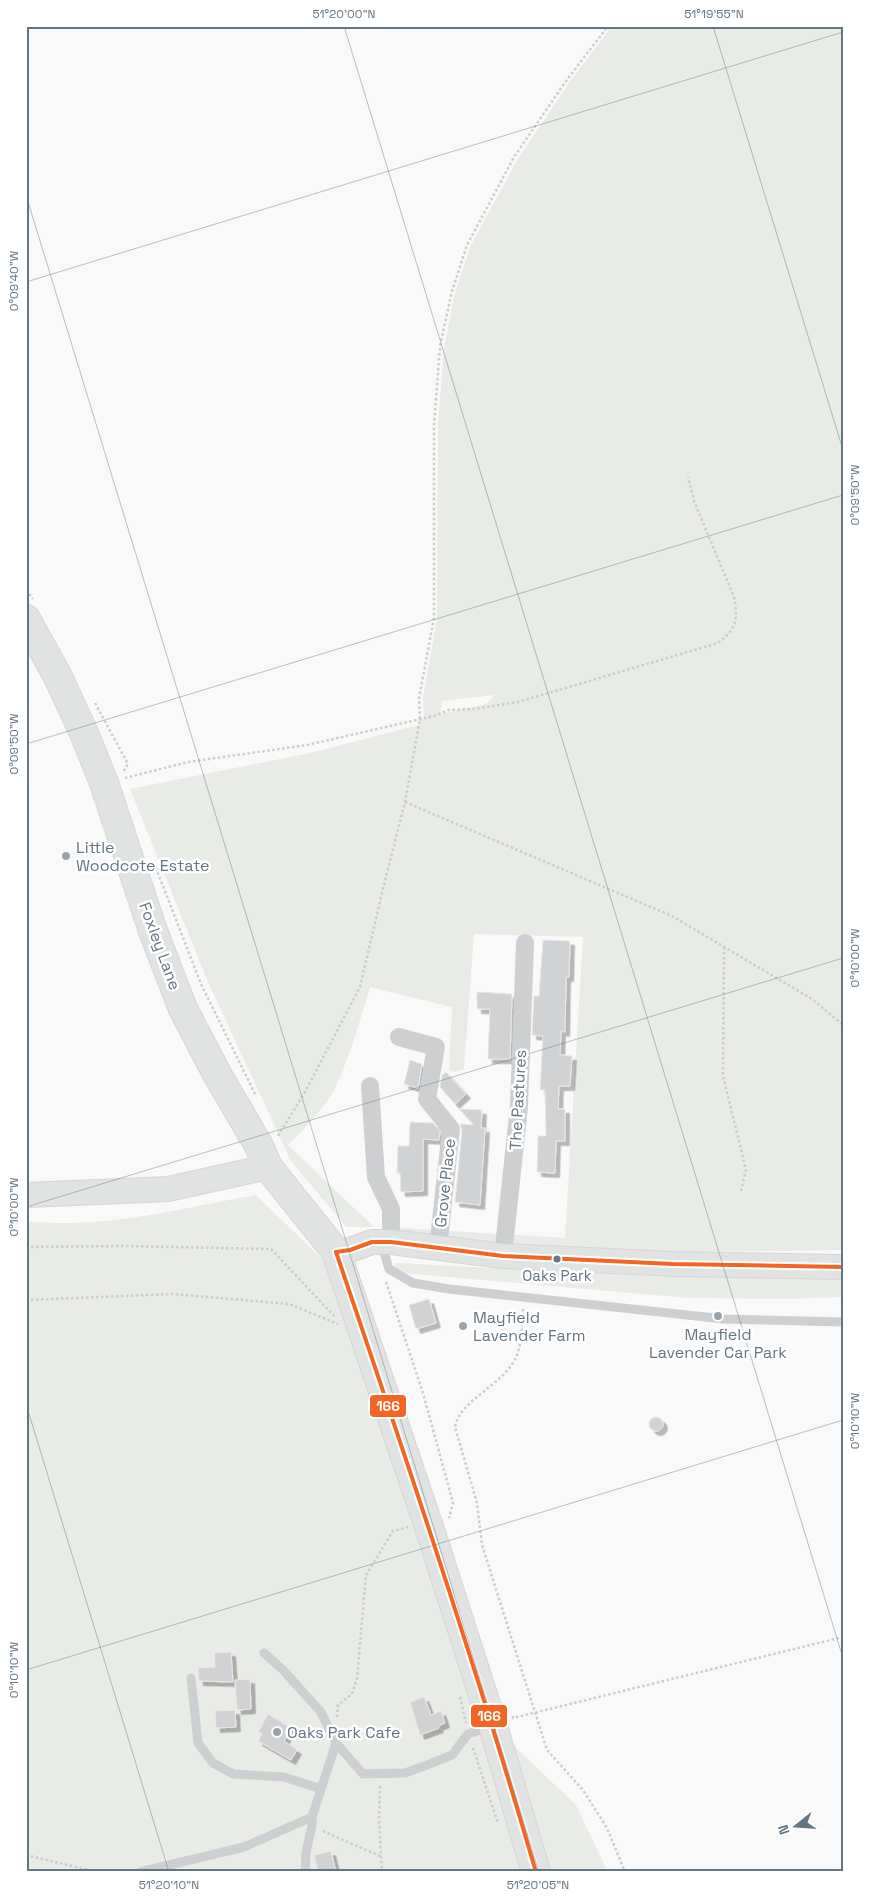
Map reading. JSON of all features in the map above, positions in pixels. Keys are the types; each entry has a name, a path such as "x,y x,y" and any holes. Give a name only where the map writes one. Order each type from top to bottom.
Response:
{"main road":[{"name":"Foxley Lane","path":"31,611 84,733 112,782 153,931 182,1009 259,1146 268,1167 336,1252 424,1511 536,1872"},
{"path":"26,1195 168,1189 268,1167"},
{"path":"336,1252 350,1250 372,1242 386,1242 503,1256 673,1264 843,1267"}],"street":[{"name":"The Pastures","path":"503,1256 519,1106 524,943"},
{"name":"Grove Place","path":"399,1037 436,1047 426,1099 451,1129 438,1248"},
{"path":"370,1086 376,1177 391,1210 386,1242"}],"lane":[{"path":"386,1242 390,1269 413,1283 724,1319 843,1322"},
{"path":"264,1653 283,1670 321,1712 336,1744 363,1774 405,1773 452,1755 490,1723"},
{"path":"191,1678 198,1743 214,1763 233,1774 284,1777 321,1789"},
{"path":"306,1872 306,1852 312,1822 336,1744"},
{"path":"140,1872 244,1848 312,1822"}],"path":[{"path":"272,1129 277,1138 305,1092 360,988 405,802 420,719 419,698 434,618 434,426 440,346 452,291 467,245 514,157 566,81 608,26"},
{"path":"112,782 188,762 307,745 434,716 449,710 474,709 518,702 718,643 729,635 736,624 737,613 734,597 694,501 688,477"},
{"path":"26,590 31,611"},
{"path":"95,702 128,764 125,770 112,782"},
{"path":"405,802 672,916 812,999 843,1025"},
{"path":"153,860 201,984 260,1104"},
{"path":"724,948 724,1076 746,1170 741,1191"},
{"path":"26,1247 124,1246 271,1249 345,1327 289,1304 280,1303 173,1294 26,1300"},
{"path":"386,1282 428,1411 452,1502 448,1517 450,1522"},
{"path":"523,1297 522,1327 516,1357 497,1382 460,1412 455,1427 477,1503 482,1545 546,1750 582,1790 607,1828 625,1872"},
{"path":"336,1744 338,1705 352,1694 357,1678 366,1575 393,1531 407,1528 404,1520"},
{"path":"490,1723 843,1637"},
{"path":"460,1697 490,1723 498,1824"},
{"path":"380,1774 379,1820 382,1872"},
{"path":"312,1822 380,1856"},
{"path":"26,1855 97,1872"}],"shaded area":[{"path":"612,26 843,26 843,1250 673,1252 599,1248 564,1252 564,1247 397,1239 401,1228 565,1238 583,937 474,934 464,1069 455,1072 449,1070 452,1007 370,987 351,1049 332,1094 308,1125 288,1145 374,1227 346,1227 291,1161 208,982 130,789 310,753 419,725 420,719 424,718 423,698 437,618 438,425 444,348 455,292 471,245 518,159 569,83","holes":["495,695 486,704 440,714 442,701"]},
{"path":"256,1195 324,1261 424,1511 493,1726 576,1805 608,1872 26,1872 26,1221 84,1223 113,1220"},
{"path":"396,1263 666,1277 843,1276 843,1297 787,1299 688,1298 391,1272"}],"building":[{"path":"543,940 570,941 569,977 566,977 565,1032 561,1031 560,1055 572,1056 570,1086 559,1086 558,1109 565,1109 565,1141 556,1141 555,1173 537,1172 538,1136 546,1136 545,1090 540,1090 543,1036 532,1035 534,996 539,996"},
{"path":"477,992 512,994 510,1059 488,1059 490,1009 477,1009"},
{"path":"410,1060 422,1064 418,1088 404,1084"},
{"path":"446,1072 466,1094 455,1104 440,1087 442,1075"},
{"path":"459,1109 482,1110 481,1128 485,1128 480,1205 455,1202 462,1130 460,1124 474,1125"},
{"path":"410,1122 433,1123 440,1132 439,1140 423,1139 423,1191 401,1192 400,1173 397,1173 398,1146 409,1146"},
{"path":"429,1299 436,1323 416,1329 409,1305"},
{"path":"653,1417 659,1417 663,1424 659,1431 653,1431 649,1427 649,1421"},
{"path":"231,1652 233,1682 199,1681 198,1668 215,1667 214,1653"},
{"path":"250,1679 251,1709 237,1710 235,1680"},
{"path":"424,1697 431,1715 441,1711 445,1723 438,1726 439,1728 420,1735 410,1702"},
{"path":"235,1710 236,1727 216,1728 215,1711"},
{"path":"268,1714 291,1728 284,1741 297,1750 291,1760 258,1741 262,1734 258,1732"},
{"path":"331,1851 336,1872 318,1872 314,1855"}],"transit line":[{"name":"166","path":"336,1252 350,1250 372,1242 391,1242 503,1256 673,1264 843,1267"},
{"name":"166","path":"336,1252 464,1638 536,1872"}],"place":[{"name":"Little Woodcote Estate","path":"66,856"},
{"name":"Oaks Park","path":"557,1259"},
{"name":"Mayfield Lavender Car Park","path":"718,1316"},
{"name":"Mayfield Lavender Farm","path":"463,1326"},
{"name":"Oaks Park Cafe","path":"277,1732"}]}
